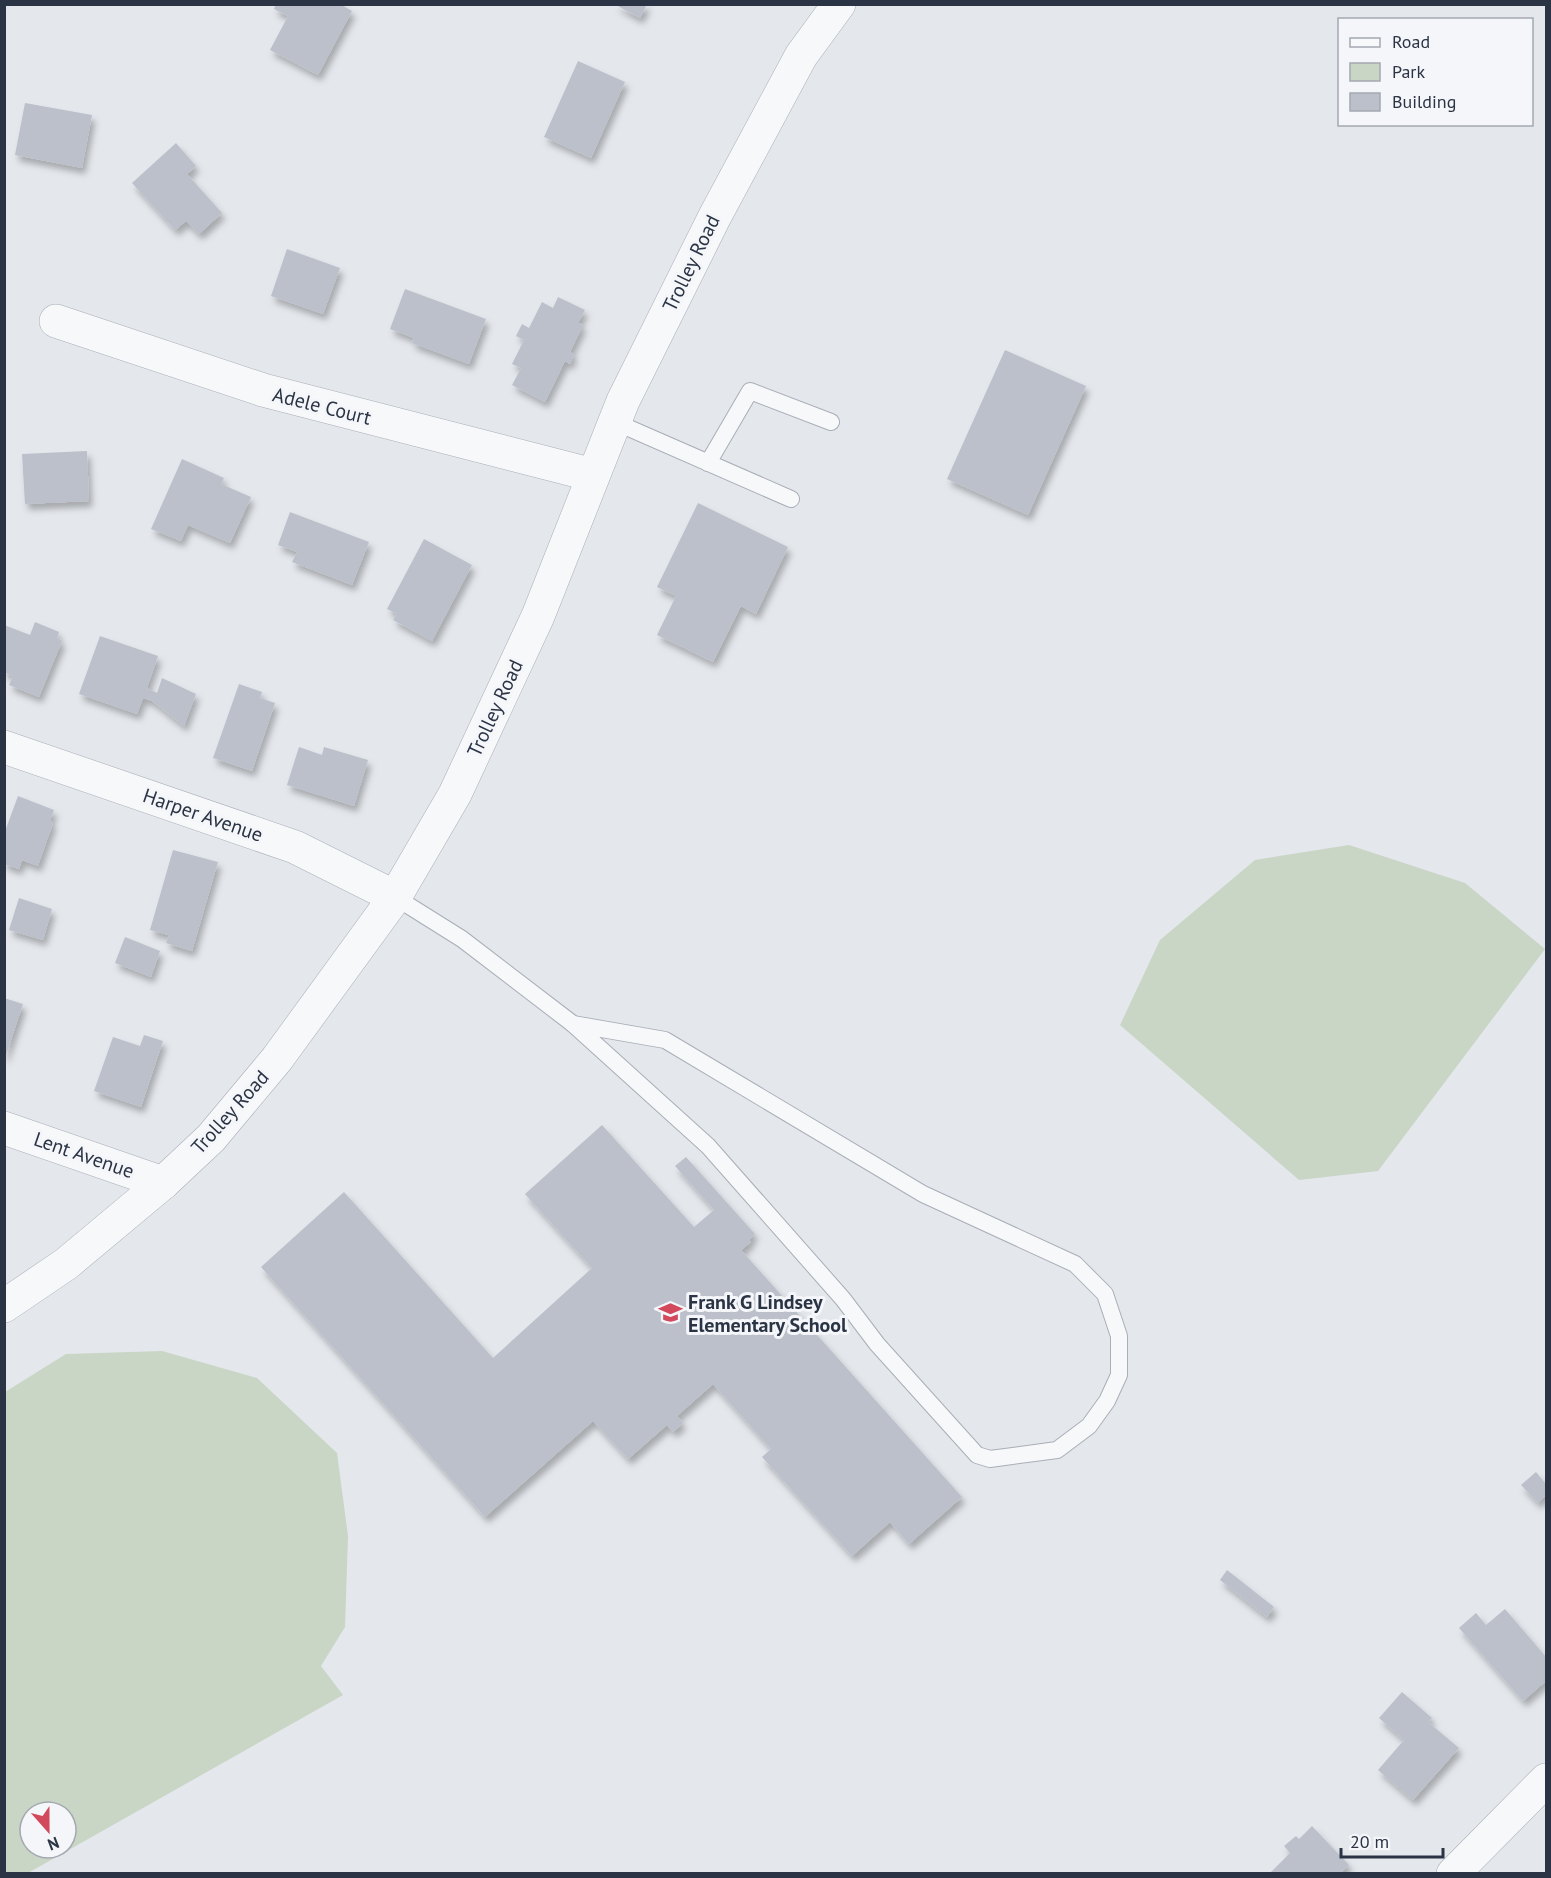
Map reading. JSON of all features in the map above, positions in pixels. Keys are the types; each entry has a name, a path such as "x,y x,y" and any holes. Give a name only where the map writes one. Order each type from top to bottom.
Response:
{"street":[{"name":"Trolley Road","path":"4,1306 66,1264 163,1183 211,1138 277,1059 395,897 455,794 538,616 623,401 720,206 801,56 839,4"},
{"name":"Adele Court","path":"56,321 263,390 593,475"},
{"name":"Harper Avenue","path":"4,747 295,847 395,897"},
{"name":"Lent Avenue","path":"4,1128 163,1183"},
{"path":"1453,1874 1546,1780"}],"lane":[{"path":"708,463 750,391 831,422"},
{"path":"615,422 791,499"},
{"path":"395,897 462,939 573,1024 708,1146 843,1299 877,1344 977,1455 990,1459 1057,1450 1089,1426 1107,1401 1119,1375 1119,1336 1105,1294 1075,1264 923,1194 665,1040 573,1024"}],"green space":[{"path":"1349,845 1465,883 1545,949 1378,1171 1299,1180 1120,1025 1160,940 1255,860"},
{"path":"162,1351 257,1378 337,1453 348,1536 345,1627 321,1666 343,1695 78,1845 78,1800 18,1800 18,1860 51,1860 28,1873 5,1873 5,1392 66,1354"}],"building":[{"path":"276,4 340,4 352,11 318,75 270,50 288,16 274,9"},
{"path":"614,4 647,4 640,18"},
{"path":"578,61 625,82 591,158 544,137"},
{"path":"25,103 92,115 82,168 15,155"},
{"path":"176,143 196,166 187,174 222,213 199,234 186,221 175,230 132,183"},
{"path":"287,249 340,268 323,314 271,296"},
{"path":"405,289 486,319 469,364 412,343 414,338 390,329"},
{"path":"558,297 585,310 578,323 583,325 570,352 574,354 570,364 565,361 545,402 512,385 521,368 512,364 524,340 516,336 522,324 529,328 542,302 553,308"},
{"path":"1005,350 1086,386 1028,515 947,479"},
{"path":"87,451 89,501 25,504 22,454"},
{"path":"182,459 224,478 221,484 251,497 230,543 188,525 181,541 151,529"},
{"path":"698,503 788,547 756,614 741,606 713,662 657,635 676,596 657,587"},
{"path":"290,512 369,542 352,585 292,562 297,552 278,545"},
{"path":"424,539 472,565 432,641 393,620 397,614 387,609"},
{"path":"35,622 59,632 57,638 62,641 39,697 9,685 13,676 4,672 4,625 30,635"},
{"path":"100,636 158,656 147,688 157,693 162,678 196,694 184,726 152,701 143,698 137,714 79,694"},
{"path":"239,684 262,692 260,698 275,703 252,771 213,758"},
{"path":"299,747 322,755 324,747 368,760 354,806 287,785"},
{"path":"18,796 54,810 50,821 53,823 38,866 22,860 19,869 4,864 4,834"},
{"path":"173,850 218,862 192,951 166,943 169,935 150,930"},
{"path":"19,898 52,909 43,940 9,930"},
{"path":"125,937 160,951 151,977 115,963"},
{"path":"4,998 23,1004 5,1058 4,1058"},
{"path":"144,1035 163,1041 141,1107 94,1091 113,1037 140,1046"},
{"name":"Frank G Lindsey Elementary School","path":"602,1125 694,1227 714,1210 675,1166 686,1157 755,1234 749,1240 751,1242 741,1250 962,1497 909,1544 890,1522 852,1556 762,1457 771,1449 713,1384 677,1416 683,1423 673,1432 667,1425 628,1459 593,1421 485,1517 261,1267 344,1192 493,1358 592,1268 525,1194"},
{"path":"1536,1472 1546,1484 1546,1495 1538,1503 1521,1485"},
{"path":"1227,1570 1274,1607 1267,1617 1220,1580"},
{"path":"1505,1609 1546,1657 1546,1681 1523,1701 1459,1628 1476,1613 1486,1625"},
{"path":"1402,1692 1432,1718 1428,1722 1459,1748 1413,1800 1378,1770 1404,1740 1379,1718"},
{"path":"1312,1826 1349,1865 1340,1874 1269,1874 1290,1853 1284,1846 1296,1836 1299,1839"}],"place":[{"name":"Frank G Lindsey Elementary School","path":"670,1313"}]}
